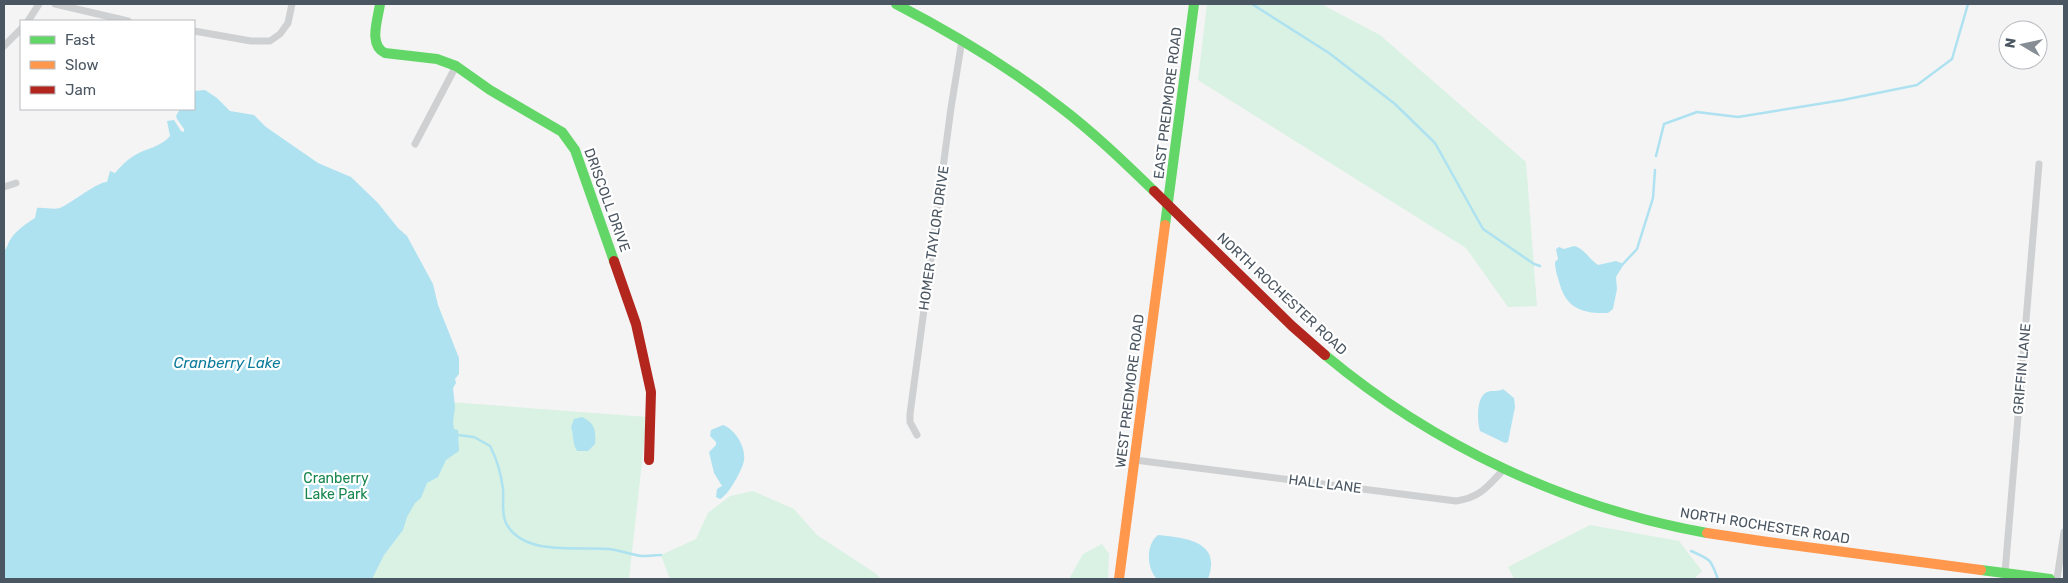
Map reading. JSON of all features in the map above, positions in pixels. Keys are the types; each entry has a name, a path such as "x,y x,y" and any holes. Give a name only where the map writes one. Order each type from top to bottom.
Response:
{"main road":[{"name":"DRISCOLL DRIVE","path":"380,4 375,41 376,48 385,53 437,59 456,66 490,90 562,132 575,150 636,324 652,398 649,460"},
{"name":"NORTH ROCHESTER ROAD","path":"896,4 1003,65 1062,108 1130,168 1292,326 1356,379 1460,447 1504,469 1552,490 1604,507 1661,524 1709,534 2050,579"},
{"name":"EAST PREDMORE ROAD","path":"1168,206 1194,4"},
{"name":"WEST PREDMORE ROAD","path":"1118,579 1168,206"}],"street":[{"path":"29,20 39,4"},
{"path":"55,4 124,20"},
{"path":"195,31 251,41 270,41 280,34 288,23 292,4"},
{"path":"4,46 20,32"},
{"name":"HOMER TAYLOR DRIVE","path":"917,435 910,422 910,414 951,108 962,40"},
{"path":"415,144 456,66"},
{"name":"GRIFFIN LANE","path":"2005,573 2038,164"},
{"path":"4,187 16,183"},
{"name":"HALL LANE","path":"1135,460 1456,501 1470,499 1485,490 1504,469"},
{"path":"2057,579 2064,532"}],"green space":[{"path":"1207,4 1321,4 1380,35 1526,162 1537,306 1508,307 1466,248 1198,80"},
{"name":"Cranberry Lake Park","path":"252,387 647,417 629,579 228,579"},
{"path":"753,491 794,509 817,535 875,573 881,579 670,579 661,555 696,539 708,513 730,496"},
{"path":"1590,525 1679,541 1702,571 1694,579 1514,579 1508,567"},
{"path":"1102,544 1109,554 1108,579 1069,579 1083,554"}],"water":[{"name":"Cranberry Lake","path":"205,90 217,98 230,111 254,115 266,127 318,163 351,177 378,203 407,236 433,284 438,305 459,358 459,374 455,379 456,383 453,388 455,407 453,422 454,429 458,430 459,451 446,460 438,477 427,483 421,498 415,503 407,517 403,530 384,555 372,579 4,579 4,251 15,233 35,218 37,208 60,208 97,185 107,182 110,171 115,173 132,157 166,140 170,136 167,121 174,120 181,131 184,132 176,116 179,110 195,110 195,91"},
{"path":"1574,246 1581,249 1598,265 1616,261 1624,264 1616,277 1617,289 1613,309 1608,313 1584,311 1572,305 1563,293 1555,262 1558,259 1556,249"},
{"path":"1503,389 1514,398 1515,407 1508,442 1505,443 1480,431 1478,421 1479,404 1483,395 1489,391"},
{"path":"582,417 592,424 595,431 595,444 588,451 577,451 574,445 571,427 574,419"},
{"path":"723,425 732,430 739,439 744,460 735,482 720,499 716,497 717,489 722,486 714,473 709,452 716,445 716,442 710,436 711,430"},
{"path":"1158,535 1190,540 1206,549 1210,557 1211,566 1208,579 1157,579 1151,569 1149,556 1151,544"}],"waterway":[{"path":"1252,4 1329,53 1395,104 1435,143 1483,229 1534,264 1540,266"},
{"path":"1656,156 1664,124 1697,112 1738,117 1843,100 1917,85 1952,59 1968,4"},
{"path":"1622,265 1637,249 1653,198 1655,170"},
{"path":"458,435 474,437 490,446 497,461 501,478 504,519 514,534 525,541 553,548 597,548 642,556 661,555"},
{"path":"1691,551 1709,560 1718,579"}],"traffic: fast":[{"path":"380,4 375,38 380,49 385,53 437,59 456,66 490,90 562,132 575,150 614,261"},
{"path":"896,4 981,52 1041,92 1120,158 1154,191"},
{"path":"1165,225 1194,4"},
{"path":"1325,355 1367,388 1411,418 1457,445 1504,469 1553,490 1604,507 1655,522 1707,533"},
{"path":"1981,570 2050,579"}],"traffic: slow":[{"path":"1119,579 1165,225"},
{"path":"1707,533 1981,570"}],"traffic: jam":[{"path":"1154,191 1292,326 1325,355"},
{"path":"614,261 636,324 651,392 649,460"}]}
